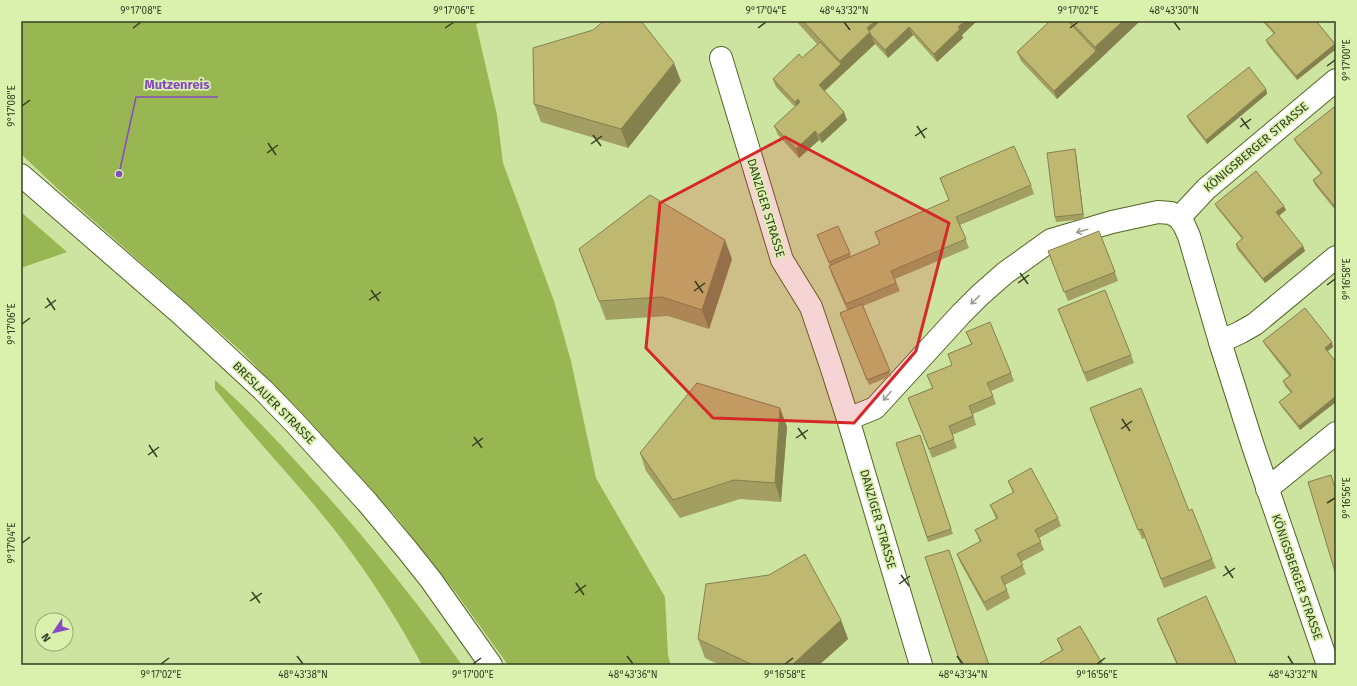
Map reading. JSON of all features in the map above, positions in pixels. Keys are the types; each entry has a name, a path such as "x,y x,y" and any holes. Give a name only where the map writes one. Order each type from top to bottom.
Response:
{"street":[{"name":"DANZIGER STRASSE","path":"721,58 782,260 811,307 848,419 921,665"},
{"name":"KÖNIGSBERGER STRASSE","path":"1328,665 1267,489 1220,342 1189,236 1179,218 1206,189 1336,80"},
{"name":"BRESLAUER STRASSE","path":"21,175 181,314 263,390 294,422 367,502 408,551 435,586 491,665"},
{"path":"848,419 875,408 961,314 992,284 1046,244 1056,238 1120,220 1158,212 1172,213 1179,218"},
{"path":"1220,342 1254,324 1336,257"},
{"path":"1267,489 1336,433"}],"highlighted area":[{"path":"785,137 949,223 916,351 854,423 713,418 646,348 660,203"}],"green space":[{"path":"21,21 488,21 476,24 497,115 503,163 554,301 571,361 596,478 665,597 668,656 671,665 508,665 456,593 396,517 305,416 242,352 59,190 21,154"},
{"path":"21,212 67,252 21,268"},
{"path":"215,380 264,428 351,523 408,592 462,665 422,665 394,616 351,552 310,500 215,389"}],"building":[{"path":"604,21 641,21 674,63 621,129 534,104 533,48 593,30"},
{"path":"803,21 875,21 867,28 870,32 840,61"},
{"path":"880,21 965,21 958,27 960,29 934,54 909,27 885,50 869,31"},
{"path":"1050,21 1068,21 1096,51 1054,91 1017,52"},
{"path":"1070,21 1123,21 1095,47"},
{"path":"1264,21 1316,21 1335,44 1296,76 1266,40 1275,33"},
{"path":"820,42 841,64 819,85 844,112 819,135 815,131 796,149 774,126 800,102 798,99 795,102 773,79 799,54 802,58"},
{"path":"1249,67 1266,89 1206,140 1187,116"},
{"path":"1334,107 1336,109 1336,208 1313,180 1322,173 1294,139"},
{"path":"1014,146 1031,185 956,217 966,239 891,271 896,283 846,304 829,266 880,244 875,232 949,200 940,178"},
{"path":"1075,149 1083,214 1055,217 1047,153"},
{"path":"1256,171 1284,206 1276,212 1303,246 1263,279 1236,244 1243,238 1215,204"},
{"path":"650,195 725,240 702,310 662,297 599,301 579,249"},
{"path":"838,226 850,253 829,262 817,235"},
{"path":"1099,231 1115,272 1064,292 1048,251"},
{"path":"1105,290 1131,355 1084,373 1058,309"},
{"path":"862,304 890,371 867,380 840,313"},
{"path":"1305,308 1332,342 1325,348 1336,362 1336,396 1299,426 1279,402 1292,392 1283,381 1291,375 1263,341"},
{"path":"990,322 1011,373 987,383 993,396 969,406 973,416 949,426 954,439 929,449 908,398 933,388 927,375 952,365 948,354 972,344 966,332"},
{"path":"697,383 780,408 775,483 734,480 673,500 640,453"},
{"path":"1141,388 1189,511 1192,509 1212,559 1161,579 1142,529 1138,530 1090,408"},
{"path":"920,435 951,529 927,537 896,443"},
{"path":"1031,468 1058,518 1035,530 1041,542 1017,554 1023,565 1001,577 1007,590 984,602 957,554 981,541 975,530 998,518 990,505 1014,492 1008,481"},
{"path":"1331,475 1336,491 1336,575 1308,482"},
{"path":"949,550 989,665 961,665 925,557"},
{"path":"805,554 841,620 792,665 753,665 698,639 706,584 769,575"},
{"path":"1206,596 1237,665 1178,665 1157,619"},
{"path":"1080,626 1103,665 1042,665 1040,663 1063,650 1057,639"}],"place":[{"name":"Mutzenreis","path":"119,174"}]}
